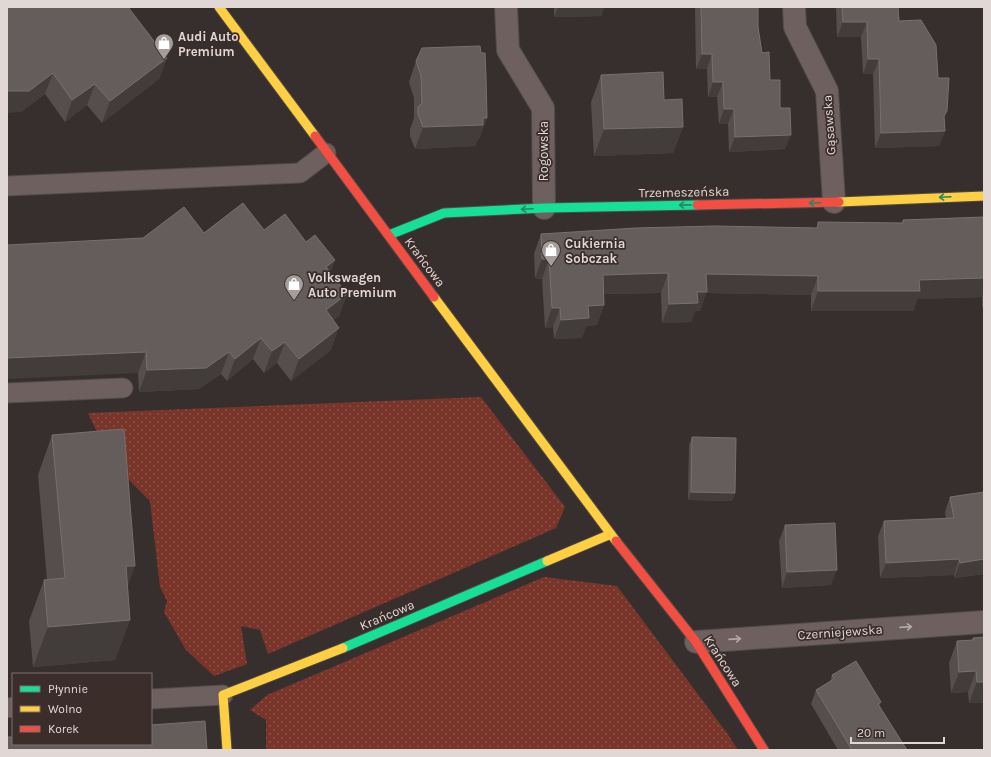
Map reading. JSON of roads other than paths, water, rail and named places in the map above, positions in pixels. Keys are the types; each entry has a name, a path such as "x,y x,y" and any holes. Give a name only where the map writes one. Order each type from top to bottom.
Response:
{"street":[{"name":"Krańcowa","path":"219,7 326,153 389,235 611,534 696,642 764,750"},
{"name":"Rogowska","path":"506,7 508,50 543,108 544,208"},
{"name":"Gąsawska","path":"794,7 795,27 827,91 834,202"},
{"name":"Trzemeszeńska","path":"389,235 444,213 544,208 834,202 984,196"},
{"name":"Krańcowa","path":"223,695 342,648 611,534"},
{"name":"Czerniejewska","path":"696,642 984,622"},
{"path":"223,695 227,750"}],"lane":[{"path":"7,186 300,173 326,153"},
{"path":"7,394 123,388"},
{"path":"152,699 223,695"}],"place":[{"name":"Audi Auto Premium","path":"164,60"},
{"name":"Cukiernia Sobczak","path":"551,267"},
{"name":"Volkswagen Auto Premium","path":"294,301"}]}
